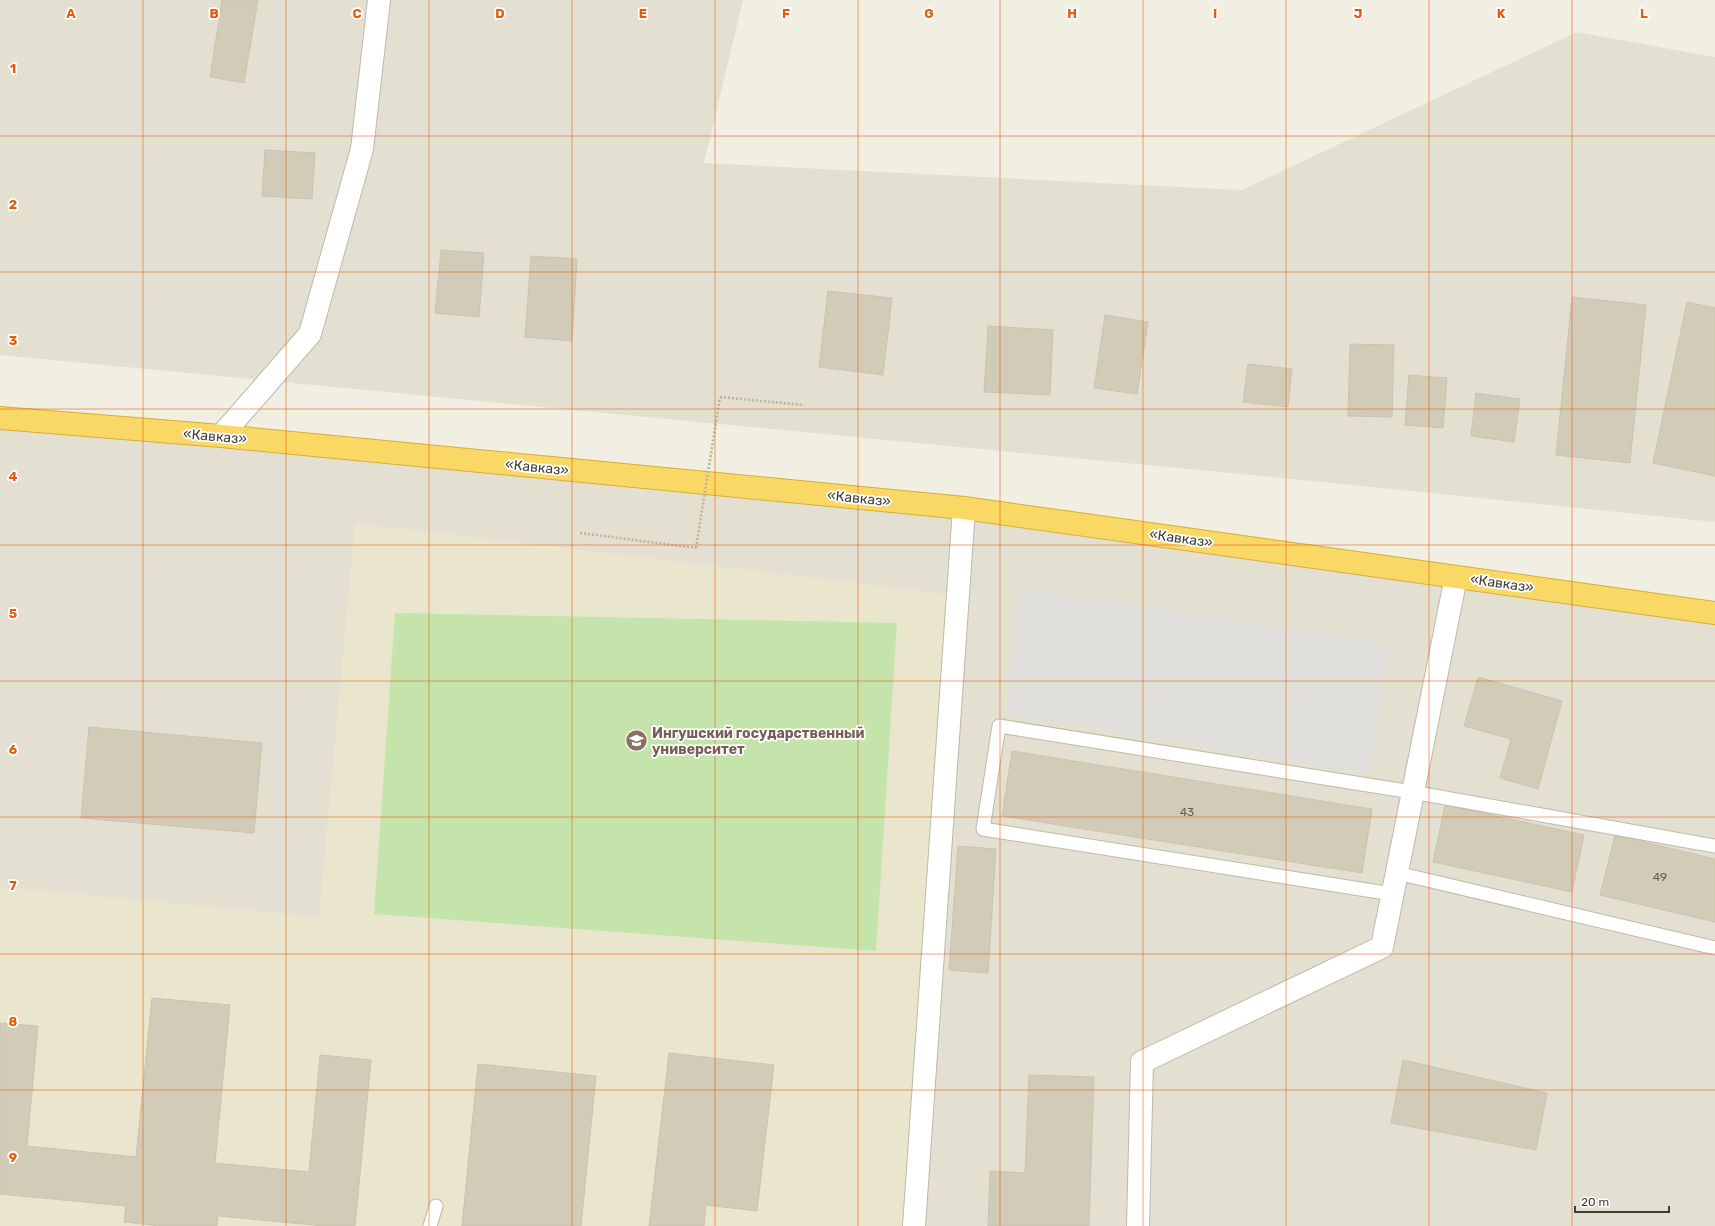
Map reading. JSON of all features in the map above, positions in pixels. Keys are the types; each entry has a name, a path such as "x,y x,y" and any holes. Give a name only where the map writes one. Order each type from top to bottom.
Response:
{"highway":[{"name":"«Кавказ»","path":"0,418 222,436 964,508 1715,613"}],"street":[{"path":"222,436 310,334 362,149 378,0"},
{"path":"914,1226 964,508"},
{"path":"1138,1226 1142,1062 1382,947 1456,577"}],"lane":[{"path":"1392,894 983,829 999,726 1412,792 1715,846"},
{"path":"1397,873 1715,948"},
{"path":"430,1226 436,1206"}],"path":[{"path":"580,533 696,548 720,397 804,405"}],"shaded area":[{"path":"0,0 743,0 704,163 1242,190 1577,32 1715,57 1715,522 1313,481 0,355"},
{"path":"0,418 964,508 1715,613 1715,1226 0,1226"},
{"name":"Ингушский государственный университет","path":"355,523 947,594 906,1226 0,1226 0,887 319,917"},
{"path":"1021,588 1390,645 1368,774 1005,713"}],"green space":[{"path":"395,613 897,623 876,951 374,914"}],"building":[{"path":"222,0 258,0 244,83 210,77"},
{"path":"265,150 315,153 312,199 262,196"},
{"path":"441,250 484,253 479,317 435,313"},
{"path":"531,256 577,259 572,341 525,337"},
{"path":"828,291 892,298 883,375 819,367"},
{"path":"1572,297 1646,305 1630,463 1556,455"},
{"path":"1687,302 1715,308 1715,476 1653,463"},
{"path":"1105,315 1148,322 1137,394 1094,388"},
{"path":"988,326 1053,330 1050,395 984,392"},
{"path":"1350,344 1394,345 1392,417 1348,416"},
{"path":"1248,364 1292,369 1288,407 1243,402"},
{"path":"1409,375 1447,378 1443,428 1405,425"},
{"path":"1476,393 1520,399 1514,442 1471,436"},
{"path":"1478,677 1562,701 1538,789 1500,778 1511,739 1464,726"},
{"path":"89,727 262,743 254,833 81,818"},
{"path":"1012,751 1372,809 1362,873 1002,816"},
{"path":"1445,805 1584,835 1572,892 1433,862"},
{"path":"1615,835 1715,859 1715,922 1600,895"},
{"path":"958,846 996,849 988,973 949,970"},
{"path":"152,998 230,1005 215,1163 309,1172 320,1055 371,1060 355,1226 324,1226 218,1216 217,1226 160,1226 124,1222 126,1206 0,1194 0,1023 38,1026 27,1146 136,1157"},
{"path":"669,1053 774,1065 757,1211 706,1205 704,1226 649,1226"},
{"path":"1403,1060 1547,1093 1536,1150 1391,1123"},
{"path":"478,1064 596,1076 581,1226 462,1226"},
{"path":"1029,1075 1094,1077 1089,1226 988,1226 990,1171 1025,1173"}],"place":[{"name":"Ингушский государственный университет","path":"636,741"}]}
